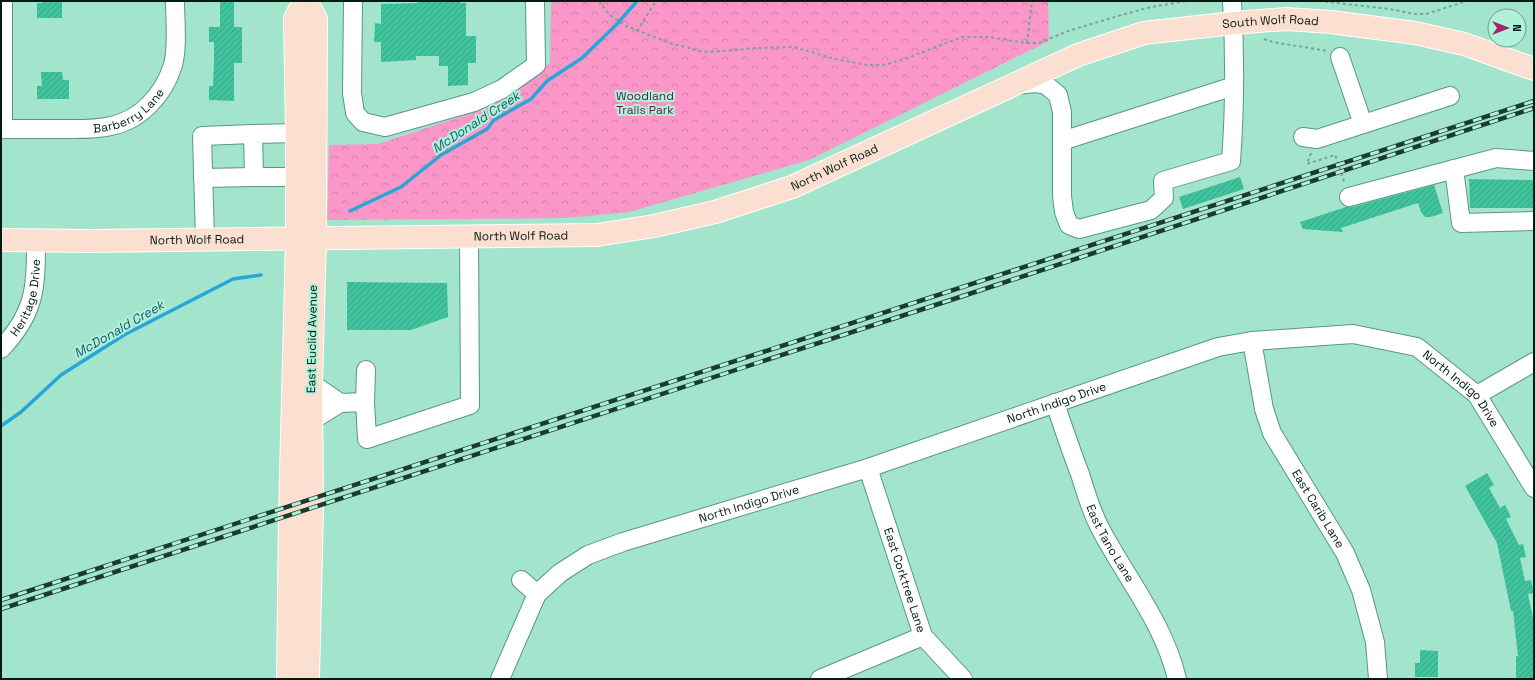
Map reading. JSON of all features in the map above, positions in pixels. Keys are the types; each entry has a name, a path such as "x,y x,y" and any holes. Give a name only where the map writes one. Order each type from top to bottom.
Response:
{"main road":[{"name":"East Euclid Avenue","path":"288,679 290,490 306,239 316,19 305,1 295,19 298,177 306,239 311,383 312,508 308,679"},
{"name":"South Wolf Road","path":"1012,85 1078,55 1144,33 1286,19 1331,22 1415,33 1464,44 1534,68"},
{"name":"North Wolf Road","path":"1,240 205,240 597,235 654,226 715,212 792,187 1012,85"}],"street":[{"path":"2,129 3,1"},
{"name":"Barberry Lane","path":"2,129 96,128 123,122 141,113 159,94 173,64 175,48 175,1"},
{"path":"353,1 352,93 355,113 363,122 385,128 474,102 502,89 536,66 536,1"},
{"path":"1012,85 1035,83 1046,85 1058,95 1062,112 1062,196 1064,212 1070,225 1079,229 1151,210 1164,198 1163,181 1232,161 1234,23 1232,1"},
{"path":"1340,57 1362,124"},
{"path":"1062,141 1234,86"},
{"path":"1310,138 1362,124 1450,96"},
{"path":"205,240 202,136 297,133"},
{"path":"253,134 254,177"},
{"path":"1349,197 1496,158 1534,161"},
{"path":"1454,169 1461,223 1534,221"},
{"path":"203,178 298,177"},
{"path":"366,370 367,439 470,405 469,236"},
{"name":"Heritage Drive","path":"1,350 18,328 31,301 35,288 36,241"},
{"name":"North Indigo Drive","path":"537,594 560,573 588,556 623,542 868,468 1218,347 1252,341 1353,334 1417,347 1477,395 1534,488"},
{"name":"East Carib Lane","path":"1252,341 1264,409 1272,433 1345,553 1362,590 1375,642 1378,679"},
{"path":"1477,395 1534,362"},
{"path":"311,383 340,403"},
{"path":"311,421 340,403 366,402"},
{"name":"East Tano Lane","path":"1055,403 1091,507 1100,528 1156,625 1174,667 1176,679"},
{"name":"East Corktree Lane","path":"868,468 922,636 963,679"},
{"path":"500,679 537,594 521,580"},
{"path":"820,679 922,636"}],"path":[{"path":"600,1 610,15 624,25 670,43 700,51 712,52 756,48 794,47 835,59 868,65 883,65 902,60 962,37 988,37 1027,43 1039,42 1068,31 1144,9 1187,1"},
{"path":"637,31 656,1"},
{"path":"1027,43 1032,1"},
{"path":"1319,1 1390,9 1415,14 1426,14 1467,1"},
{"path":"1264,39 1273,42 1332,51 1340,57"},
{"path":"1310,138 1307,164 1335,155 1349,197"}],"green space":[{"name":"Woodland Trails Park","path":"551,1 1048,1 1049,41 809,160 629,212 567,218 327,220 329,145 378,144 487,108 550,63"}],"building":[{"path":"42,1 62,1 62,18 37,18 37,3 42,3"},
{"path":"220,1 234,1 234,27 242,27 242,63 234,63 234,101 209,100 209,86 213,86 214,42 209,42 209,27 220,27"},
{"path":"420,1 460,1 460,3 466,3 466,36 476,36 476,63 468,63 468,85 448,86 448,66 439,66 439,56 416,56 416,60 381,62 381,42 374,42 375,23 381,24 381,4 417,3"},
{"path":"41,72 62,72 63,80 69,80 69,99 37,99 37,86 42,86"},
{"path":"1240,177 1244,189 1183,209 1179,197"},
{"path":"1469,179 1534,180 1534,208 1470,208"},
{"path":"1434,185 1443,213 1431,217 1425,217 1421,212 1418,203 1341,228 1343,232 1303,229 1300,222 1346,207 1352,207"},
{"path":"347,282 447,283 448,317 411,330 347,330"},
{"path":"1487,473 1494,485 1489,488 1500,508 1505,505 1511,517 1506,519 1519,545 1523,544 1526,557 1520,558 1525,581 1531,580 1534,593 1528,594 1533,618 1534,617 1534,679 1516,679 1516,656 1518,656 1513,611 1511,611 1497,543 1465,486"},
{"path":"1420,650 1438,651 1438,677 1415,677 1415,663 1420,663"}],"waterway":[{"name":"McDonald Creek","path":"350,211 401,187 441,155 487,129 494,120 531,99 547,81 582,58 618,23 637,1"},
{"name":"McDonald Creek","path":"1,426 21,412 61,375 124,335 233,279 261,275"}],"railway":[{"path":"1,600 1534,101"},
{"path":"1,609 963,296 1534,108"}]}
